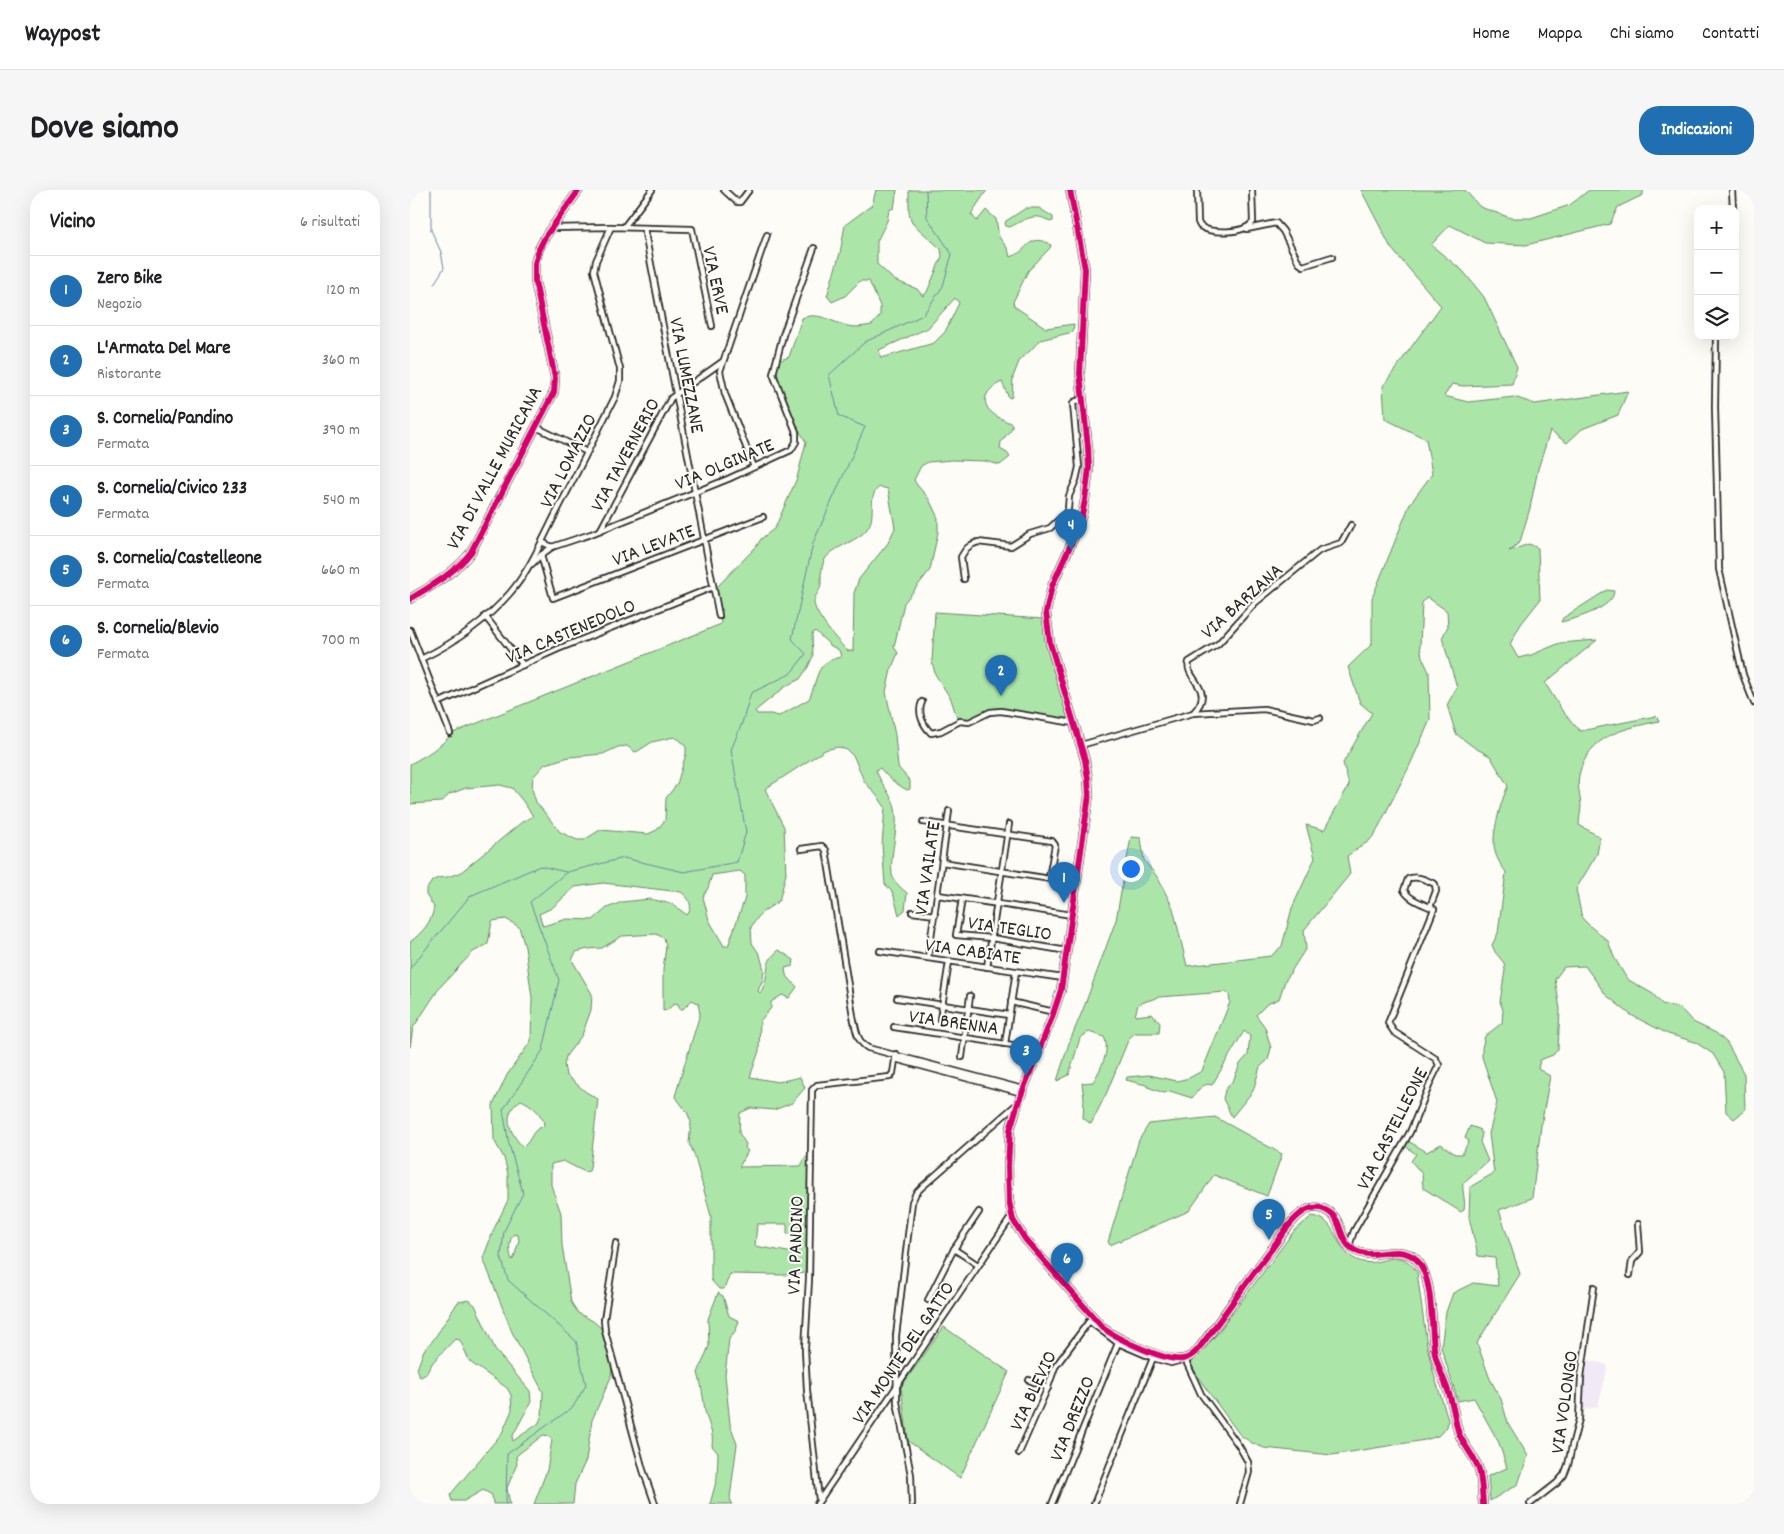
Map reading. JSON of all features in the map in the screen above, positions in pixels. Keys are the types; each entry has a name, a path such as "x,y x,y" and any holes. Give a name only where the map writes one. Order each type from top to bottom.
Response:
{"street":[{"name":"VIA DI VALLE MURICANA","path":"411,598 461,563 471,552 552,395 555,384 535,276 535,263 538,249 579,190"},
{"path":"624,227 652,190"},
{"path":"724,190 737,202 740,202 749,190"},
{"path":"1070,190 1085,269 1080,354 1082,399 1089,468 1085,500 1075,535 1052,586 1046,612 1050,643 1081,745 1088,779 1089,795 1063,978 1054,1012 1022,1091 1010,1130 1008,1166 1009,1201 1012,1216 1025,1239 1090,1319 1118,1343 1153,1358 1171,1363 1185,1359 1199,1348 1258,1266 1302,1212 1309,1208 1318,1207 1333,1214 1338,1221 1344,1240 1356,1251 1366,1254 1405,1253 1415,1258 1421,1267 1431,1304 1435,1355 1449,1394 1459,1433 1478,1468 1483,1504"},
{"path":"1197,190 1198,222 1201,227 1218,231 1242,230 1276,223 1281,228 1299,263 1303,266 1332,257"},
{"path":"1242,230 1250,226 1253,220 1252,190"},
{"path":"1732,190 1733,205"},
{"name":"VIA ERVE","path":"552,228 611,226 692,229 712,326"},
{"name":"VIA LOMAZZO","path":"421,659 449,644 486,616 507,596 526,571 615,397 620,381 619,362 594,272 596,261 611,226"},
{"name":"VIA LUMEZZANE","path":"644,228 719,616"},
{"path":"754,467 725,394 720,371 767,235"},
{"name":"VIA OLGINATE","path":"526,571 541,555 552,547 695,492 791,450 796,442 796,432 773,374 783,335 814,248"},
{"path":"1716,340 1715,407 1719,569 1744,675 1754,704"},
{"path":"676,394 722,362"},
{"name":"VIA TAVERNERIO","path":"601,529 670,400 676,394"},
{"path":"964,579 961,557 971,545 978,542 1011,546 1030,534 1050,528 1065,514 1079,467 1073,404 1082,399"},
{"path":"536,427 587,452"},
{"name":"VIA LEVATE","path":"541,555 553,598 705,541 763,516"},
{"name":"VIA BARZANA","path":"1193,713 1198,708 1202,696 1201,690 1188,668 1189,662 1218,644 1250,608 1322,549 1341,543 1351,525"},
{"path":"542,542 552,547"},
{"name":"VIA CASTENEDOLO","path":"438,703 558,649 714,587"},
{"path":"486,616 523,665"},
{"path":"410,630 450,733"},
{"path":"922,702 919,710 921,718 930,733 941,731 960,720 969,722 990,712 1002,711 1074,724"},
{"path":"1081,745 1193,713 1264,709 1313,719 1320,718"},
{"name":"VIA VAILATE","path":"928,958 949,811"},
{"path":"923,822 1054,842 1049,878"},
{"path":"987,967 1008,824"},
{"path":"801,849 822,846 826,850 853,1016 859,1039 868,1048 1022,1091"},
{"path":"942,862 1076,883"},
{"name":"VIA CASTELLEONE","path":"1349,1246 1357,1226 1410,1132 1440,1064 1437,1060 1394,1032 1388,1023 1434,909 1410,898 1406,894 1404,890 1408,879 1412,877 1418,878 1434,884 1436,892 1430,907"},
{"path":"938,895 1072,915"},
{"name":"VIA TEGLIO","path":"962,899 956,935 992,938 1067,951"},
{"path":"912,912 935,915"},
{"name":"VIA CABIATE","path":"880,951 1063,978"},
{"path":"940,1018 950,962"},
{"path":"1006,1044 1016,971"},
{"path":"962,1057 970,996"},
{"path":"897,998 1010,1015"},
{"path":"1011,1002 1054,1012"},
{"name":"VIA BRENNA","path":"894,1028 1039,1049"},
{"name":"VIA PANDINO","path":"818,1502 807,1390 806,1349 812,1090 817,1085 890,1076 893,1073 896,1056"},
{"path":"912,1504 911,1475 899,1418 896,1386 898,1322 914,1198 922,1187 1018,1103"},
{"path":"928,1300 954,1249 979,1212"},
{"name":"VIA MONTE DEL GATTO","path":"818,1502 1012,1216"},
{"path":"1630,1275 1632,1261 1640,1252 1638,1224"},
{"path":"616,1243 604,1320 605,1331 654,1504"},
{"path":"954,1249 978,1266"},
{"name":"VIA VOLONGO","path":"1530,1504 1557,1483 1564,1475 1568,1465 1579,1419 1581,1377 1594,1287"},
{"path":"1090,1319 1120,1339 1163,1356 1185,1359"},
{"name":"VIA BLEVIO","path":"1019,1452 1048,1388 1055,1367 1090,1319"},
{"name":"VIA DREZZO","path":"1052,1504 1118,1343"},
{"path":"1094,1504 1153,1358"},
{"path":"1185,1359 1202,1394 1239,1446 1248,1462 1249,1472 1240,1504"},
{"path":"1029,1380 1048,1388"}],"shaded area":[{"path":"1586,1359 1608,1365 1598,1407 1582,1410 1581,1393"}],"green space":[{"path":"876,190 897,190 894,208 889,210 887,221 877,241 877,264 894,280 917,289 923,296 927,292 942,256 941,249 912,223 909,213 909,190 987,190 971,214 977,221 986,210 996,219 999,237 1008,249 1010,257 1016,255 1037,240 1051,245 1028,271 1013,302 1014,306 1046,328 1074,324 1073,332 1040,340 1020,359 1013,377 1012,397 1009,398 1002,382 993,387 987,394 986,403 991,412 1012,424 1012,428 1001,442 1000,449 1010,457 1000,465 985,461 952,460 928,462 921,466 914,480 929,499 938,518 938,532 930,570 904,603 894,647 898,653 891,670 886,692 895,735 898,767 910,781 910,789 907,790 896,783 880,768 876,770 893,800 896,812 892,875 900,887 907,893 905,910 899,915 893,893 885,884 882,845 885,807 864,781 854,757 847,750 838,747 825,750 765,789 784,827 786,874 779,901 761,913 751,927 752,943 760,955 764,970 763,979 758,991 760,993 764,985 769,961 779,950 794,960 793,966 785,968 786,975 797,987 789,998 782,995 771,1002 771,1008 760,1021 759,1051 750,1077 778,1082 800,1077 805,1088 792,1103 774,1110 751,1108 740,1113 739,1133 748,1151 739,1167 801,1166 805,1158 809,1157 805,1273 784,1275 730,1274 724,1289 719,1289 711,1280 711,1216 694,1154 689,1143 691,1122 687,1112 675,1096 700,1014 698,1003 692,1000 683,1009 680,1009 678,1004 675,1003 663,1011 663,970 666,946 664,938 656,934 622,936 602,948 576,952 572,960 592,994 591,1010 582,1035 566,1056 564,1065 566,1075 586,1092 598,1099 589,1171 585,1172 563,1161 551,1164 551,1185 561,1213 562,1245 571,1302 578,1313 601,1328 612,1366 611,1377 592,1420 586,1460 575,1484 573,1504 534,1504 547,1470 552,1440 549,1436 543,1435 516,1456 517,1464 507,1488 510,1504 493,1504 492,1495 483,1490 464,1501 452,1501 450,1495 502,1433 512,1410 511,1395 507,1388 470,1362 460,1340 455,1339 433,1362 426,1374 421,1377 419,1376 417,1369 424,1350 434,1339 458,1302 469,1300 475,1305 496,1351 530,1391 531,1402 512,1437 513,1441 538,1424 542,1416 543,1392 512,1332 483,1258 508,1200 508,1174 504,1158 494,1140 493,1105 507,1075 531,1041 532,998 525,947 519,927 506,919 492,921 488,944 473,952 440,987 413,1028 410,1047 410,942 422,931 431,918 434,907 426,895 426,890 432,881 460,873 522,822 533,816 512,788 500,785 466,788 450,794 441,802 410,804 410,764 433,750 453,733 721,624 716,588 756,547 761,539 775,528 797,478 806,442 799,430 778,378 778,361 789,357 802,318 815,316 842,325 857,327 872,325 880,316 880,306 869,281 860,281 845,296 832,302 827,296 840,253 845,225 872,205","holes":["955,298 959,303 945,332 934,343 881,358 879,350 928,328","880,487 888,489 895,528 888,543 859,579 854,593 853,651 848,651 822,620 814,601 821,586 822,570 828,555 862,534 869,526 874,494","815,631 831,646 839,650 841,657 832,659 822,667 809,699 779,716 757,714 755,711 786,686 800,679 813,656 812,634","674,737 680,740 686,747 686,754 677,784 666,798 665,820 657,830 648,834 600,830 584,840 577,840 560,832 536,802 532,789 533,777 545,764 569,757 603,754 618,747 627,746 635,752 652,742","740,871 745,875 745,898 728,946 724,946 709,920 703,897 712,875","603,883 681,892 690,905 687,915 672,904 650,899 622,902 607,908 593,920 567,919 543,926 539,914 552,908 575,887","521,1100 529,1104 542,1118 544,1126 536,1130 523,1147 511,1129 509,1123 511,1111","757,1224 787,1224 787,1234 796,1236 793,1253 755,1246","514,1234 518,1235 519,1240 512,1260 510,1243"]},
{"path":"1361,190 1465,190 1480,207 1511,218 1531,218 1570,205 1589,190 1643,190 1643,195 1618,207 1610,224 1526,245 1485,243 1450,225 1431,245 1463,271 1484,297 1517,367 1512,384 1463,386 1452,384 1444,396 1468,402 1514,397 1535,404 1628,391 1618,415 1582,429 1567,443 1550,431 1538,469 1530,508 1520,542 1509,551 1529,544 1538,548 1540,600 1521,624 1510,644 1518,658 1531,655 1560,643 1597,640 1545,683 1563,712 1580,731 1656,716 1659,721 1633,727 1610,736 1599,742 1584,761 1578,779 1581,805 1579,825 1600,837 1597,854 1576,889 1582,918 1608,941 1614,957 1627,979 1653,994 1662,1004 1681,1009 1693,1022 1716,1033 1727,1043 1744,1074 1745,1110 1734,1119 1726,1112 1724,1072 1713,1054 1695,1042 1668,1034 1631,1015 1606,995 1585,966 1564,967 1555,979 1560,1009 1558,1049 1553,1055 1540,1060 1538,1069 1550,1076 1541,1126 1532,1198 1499,1210 1520,1274 1477,1343 1490,1379 1501,1399 1508,1423 1528,1456 1518,1484 1490,1501 1488,1476 1507,1468 1499,1443 1474,1398 1458,1401 1441,1347 1446,1312 1453,1293 1473,1283 1498,1286 1495,1258 1478,1256 1469,1217 1470,1187 1494,1173 1489,1134 1497,1102 1482,1057 1482,1048 1485,1036 1502,1023 1503,1010 1500,1002 1505,970 1504,963 1492,945 1498,933 1506,872 1496,855 1494,837 1498,814 1508,786 1490,756 1456,734 1447,705 1457,687 1442,638 1448,626 1447,611 1427,597 1422,603 1420,646 1422,657 1429,672 1430,720 1409,767 1375,834 1369,841 1347,856 1350,874 1304,930 1306,948 1285,981 1279,999 1267,1004 1256,1015 1265,1027 1271,1048 1268,1060 1260,1067 1253,1091 1232,1117 1223,1099 1225,1090 1234,1079 1240,1064 1248,1055 1250,1036 1244,1031 1212,1085 1203,1086 1192,1098 1170,1091 1164,1093 1146,1085 1126,1080 1127,1077 1149,1075 1177,1081 1189,1078 1202,1071 1230,1002 1229,995 1226,992 1159,997 1138,1004 1135,1016 1152,1014 1160,1023 1159,1033 1135,1033 1129,1038 1107,1092 1091,1124 1083,1118 1084,1099 1082,1083 1093,1082 1101,1066 1106,1048 1104,1037 1089,1032 1080,1038 1069,1075 1057,1081 1069,1043 1116,920 1131,837 1141,838 1144,860 1158,878 1173,908 1187,966 1271,956 1282,946 1292,908 1315,858 1306,825 1324,830 1349,785 1343,763 1372,713 1360,703 1348,667 1372,644 1372,598 1410,504 1432,474 1426,439 1385,419 1383,386 1441,306 1391,248"},
{"path":"1026,208 1039,208 1053,217 1053,221 1050,222 1040,217 1035,217 1025,219 1010,227 1006,226 1006,221"},
{"path":"1607,590 1614,591 1608,603 1593,612 1561,622 1563,618"},
{"path":"935,612 1043,619 1050,657 1070,720 1006,709 995,709 969,720 961,719 956,715 951,699 935,674 932,661"},
{"path":"1215,1117 1282,1154 1267,1196 1214,1175 1189,1211 1110,1245 1108,1242 1139,1140 1149,1124"},
{"path":"1470,1126 1479,1129 1482,1134 1480,1142 1488,1161 1463,1183 1464,1210 1461,1212 1423,1188 1422,1174 1411,1161 1416,1154 1405,1146 1408,1141 1427,1152 1441,1144 1455,1154 1462,1154 1469,1141 1465,1138"},
{"path":"1312,1216 1321,1218 1327,1223 1332,1228 1343,1249 1357,1260 1373,1262 1396,1258 1403,1259 1410,1263 1417,1272 1427,1346 1448,1419 1447,1427 1438,1436 1425,1440 1332,1455 1264,1448 1240,1435 1202,1383 1190,1363 1217,1334 1294,1231"},
{"path":"718,1293 723,1296 729,1316 739,1321 736,1330 729,1339 725,1375 730,1424 737,1444 730,1498 732,1504 710,1504 717,1478 718,1453 712,1446 711,1432 698,1373 709,1346 708,1319"},
{"path":"944,1327 1009,1372 960,1478 908,1441 901,1387"}],"waterway":[{"path":"431,190 431,230 441,252 444,268 434,284"},
{"path":"506,1504 507,1454 573,1407 586,1385 576,1341 508,1280 501,1257 504,1231 523,1193 509,1144 503,1110 543,1050 559,980 530,902 567,872 624,858 684,872 737,862 746,832 731,750 751,693 790,674 806,654 792,639 813,543 865,427 839,416 829,375 865,342 923,315 943,286 952,254 927,217 926,190"},
{"path":"410,968 470,896 540,866 566,872"}],"cycle path":[{"path":"410,599 451,572 471,552 554,392 555,378 535,281 535,263 545,237 579,190"},
{"path":"1070,190 1085,269 1080,374 1089,468 1082,515 1052,586 1046,612 1050,643 1085,760 1089,795 1061,990 1018,1103 1010,1130 1009,1201 1013,1220 1025,1239 1103,1328 1142,1349 1175,1359 1188,1358 1197,1350 1288,1227 1298,1216 1309,1209 1321,1208 1334,1216 1348,1245 1356,1251 1364,1254 1391,1252 1408,1254 1416,1259 1426,1278 1431,1304 1436,1360 1453,1406 1459,1434 1478,1467 1483,1504"}],"place":[{"name":"S. Cornelia/Civico 233","path":"1071,550"},
{"name":"L'Armata Del Mare","path":"1001,696"},
{"name":"Zero Bike","path":"1064,903"},
{"name":"S. Cornelia/Pandino","path":"1026,1076"},
{"name":"S. Cornelia/Castelleone","path":"1269,1240"},
{"name":"S. Cornelia/Blevio","path":"1067,1284"}]}
